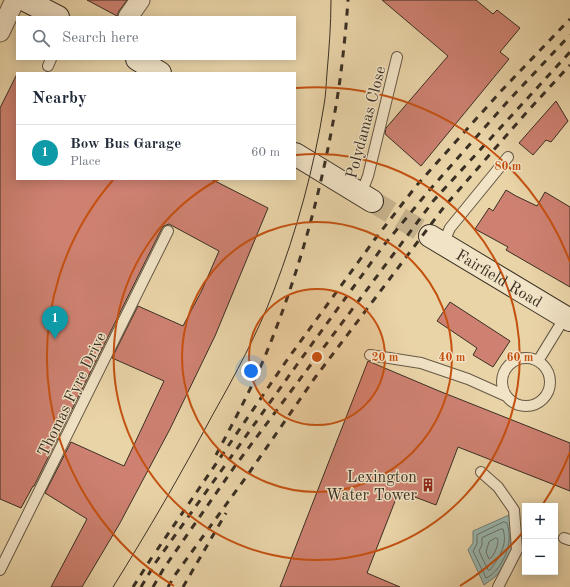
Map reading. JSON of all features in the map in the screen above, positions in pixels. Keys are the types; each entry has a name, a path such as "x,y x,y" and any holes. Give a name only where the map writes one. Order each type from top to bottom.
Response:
{"main road":[{"path":"25,0 56,16"},
{"path":"139,60 158,72"},
{"path":"296,155 366,197"},
{"name":"Fairfield Road","path":"437,240 567,319"}],"street":[{"path":"0,32 15,0"},
{"path":"129,16 140,0"}],"lane":[{"name":"Polydamas Close","path":"366,197 368,176 397,57"},
{"path":"437,240 450,228 508,157"},
{"name":"Thomas Fyre Drive","path":"0,570 168,231"},
{"path":"538,361 567,319"},
{"path":"370,355 421,363 468,379 506,396 515,404 525,406 537,404 544,399 549,390 550,380 548,372 544,366 538,361 531,359 523,358 514,362 504,373 502,381 502,388 506,396"},
{"path":"481,472 498,487 514,510 518,550 498,587"}],"water":[{"path":"509,515 513,530 512,547 508,561 495,577 484,585 468,550 473,543 473,531"}],"building":[{"path":"87,0 127,0 117,16"},
{"path":"382,0 476,0 493,14 497,10 520,28 500,52 509,59 421,166 385,134 386,128 448,56"},
{"path":"16,76 16,180 213,180 268,208 215,336 170,429 120,523 82,587 51,587 87,519 45,493 71,442 124,466 164,381 112,358 138,306 183,326 202,290 219,251 169,224 162,228 34,486 21,508 0,499 0,108"},
{"path":"556,101 568,121 551,142 546,140 533,155 519,143"},
{"path":"506,190 537,206 545,192 570,207 570,287 506,250 508,247 475,229 489,208 493,211"},
{"path":"450,302 510,341 493,367 473,355 477,348 437,321"},
{"path":"368,361 570,443 570,491 458,447 436,505 399,491 367,573 400,587 280,587"}],"tunnel":[{"path":"372,201 430,236"}],"tram line":[{"path":"113,587 164,502 246,354 274,290 304,199 320,129 326,93 331,0"}],"railway":[{"path":"216,455 243,403 268,349 302,253 327,154 339,87 348,0"},
{"path":"157,550 287,360 375,239 417,185 502,90 570,19"},
{"path":"141,587 156,562 384,245 427,193 509,100 570,35"},
{"path":"153,587 164,568 235,466 434,200 570,52"},
{"path":"168,587 314,379 444,207 570,65"},
{"path":"183,587 226,513"},
{"path":"133,587 154,554"}],"place":[{"name":"Bow Bus Garage","path":"55,339"},
{"name":"Lexington Water Tower","path":"428,485"}]}
